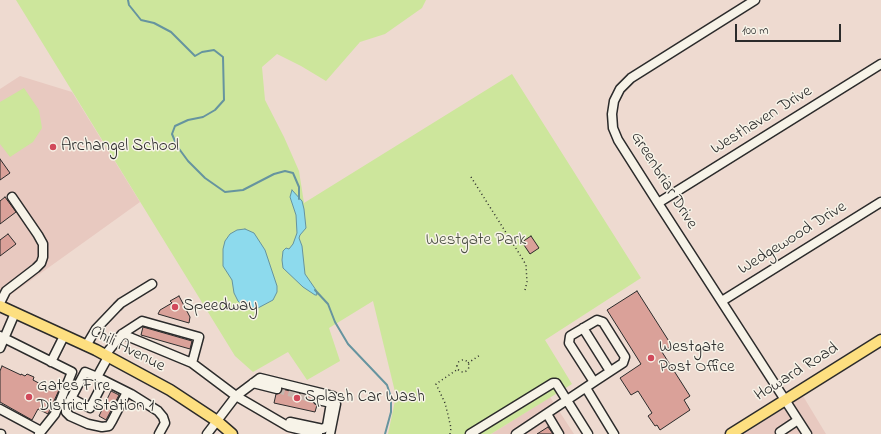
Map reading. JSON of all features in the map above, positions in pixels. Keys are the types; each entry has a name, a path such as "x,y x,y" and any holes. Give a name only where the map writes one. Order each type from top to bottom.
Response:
{"main road":[{"name":"Chili Avenue","path":"0,304 15,313 106,356 170,390 217,421 232,434"},
{"name":"Howard Road","path":"731,434 881,340"}],"street":[{"name":"Greenbriar Drive","path":"755,0 631,78 620,90 614,101 612,114 613,128 618,140 658,203 808,434"},
{"name":"Westhaven Drive","path":"658,203 881,64"},
{"path":"0,304 6,291 36,268 43,257 43,244 12,197"},
{"name":"Wedgewood Drive","path":"722,301 881,202"},
{"path":"86,346 96,330 121,303 152,284"},
{"path":"0,348 2,337 15,313"},
{"path":"516,434 623,363 625,357 603,322 597,320 570,336 569,343 594,382"},
{"path":"71,398 90,408 106,356 122,334 142,321 199,337 192,364"},
{"path":"583,328 610,371"},
{"path":"122,334 192,364 236,396 284,424 318,434"},
{"path":"51,362 64,336"},
{"path":"0,409 40,432 55,414 72,372 2,337"},
{"path":"127,392 109,426 102,427 88,424 70,416 66,412 66,408 85,372 127,392 158,411 163,417 165,423 158,434"},
{"path":"207,434 236,396 260,378 333,396 336,404 330,434"},
{"path":"470,434 553,383 556,383 588,434"},
{"path":"253,384 277,389"},
{"path":"586,388 614,434"},
{"path":"284,424 291,422 323,429 327,426 331,403 318,400"},
{"path":"547,414 559,434"},
{"path":"779,433 798,420"}],"path":[{"path":"471,177 526,265 525,290"},
{"path":"468,363 480,355"},
{"path":"458,369 457,366 460,361 463,360 468,363"},
{"path":"458,369 461,372 465,372 468,369 468,363"},
{"path":"450,434 451,428 445,403 436,384 458,369"}],"shaded area":[{"name":"Archangel School","path":"20,76 72,92 140,202 9,296 0,292 0,89"},
{"path":"803,396 826,434 744,434"},
{"path":"550,397 574,434 491,434"}],"green space":[{"name":"Westgate Park","path":"16,0 426,0 422,8 385,34 360,42 326,81 277,54 262,67 265,100 299,171 304,203 512,74 641,278 545,340 572,384 491,434 388,434 396,396 373,301 329,328 340,361 307,380 288,352 253,372 235,356"},
{"path":"24,88 39,110 42,128 33,142 10,157 0,144 0,102"}],"water":[{"path":"292,190 302,201 304,209 306,228 299,238 302,246 305,274 316,290 317,295 303,287 283,268 283,251 286,248 289,249 293,244 297,233 296,215 290,197"},
{"path":"245,229 254,233 265,250 277,286 277,292 273,300 258,308 243,306 238,301 234,293 232,280 223,266 223,249 225,241 230,234 237,230"}],"building":[{"path":"0,159 10,173 0,180"},
{"path":"5,197 16,212 0,224 0,201"},
{"path":"8,234 16,244 0,256 0,240"},
{"path":"531,236 539,248 530,254 522,242"},
{"name":"Westgate Post Office","path":"637,291 672,346 662,352 690,396 684,400 690,410 660,430 648,416 652,413 638,391 631,395 620,378 641,364 607,310"},
{"name":"Speedway","path":"179,296 190,317 189,323 158,314 160,310 172,303 170,301"},
{"path":"143,327 192,341 190,349 141,335"},
{"name":"Gates Fire District Station 1","path":"2,366 21,375 25,376 27,374 34,377 33,380 48,388 49,386 59,390 48,414 38,409 32,420 0,402 0,371"},
{"name":"Splash Car Wash","path":"282,389 314,397 313,402 317,405 315,412 274,403 276,394 281,393"},
{"path":"111,391 119,395 106,420 99,416"},
{"path":"548,427 553,434 537,434"}],"waterway":[{"path":"128,0 129,5 141,20 154,23 171,32 195,56 202,52 214,50 223,57 224,100 215,110 203,117 188,120 175,126 172,134 177,146 188,161 205,178 225,192 243,190 274,174 285,171 293,173 299,187 299,199"},
{"path":"315,290 328,304 335,322 348,344 387,385 391,397 391,412 385,434"}],"tunnel":[{"path":"277,389 318,400"}],"place":[{"name":"Archangel School","path":"53,147"},
{"name":"Speedway","path":"175,307"},
{"name":"Westgate Post Office","path":"651,358"},
{"name":"Gates Fire District Station 1","path":"29,397"},
{"name":"Splash Car Wash","path":"297,398"}]}
